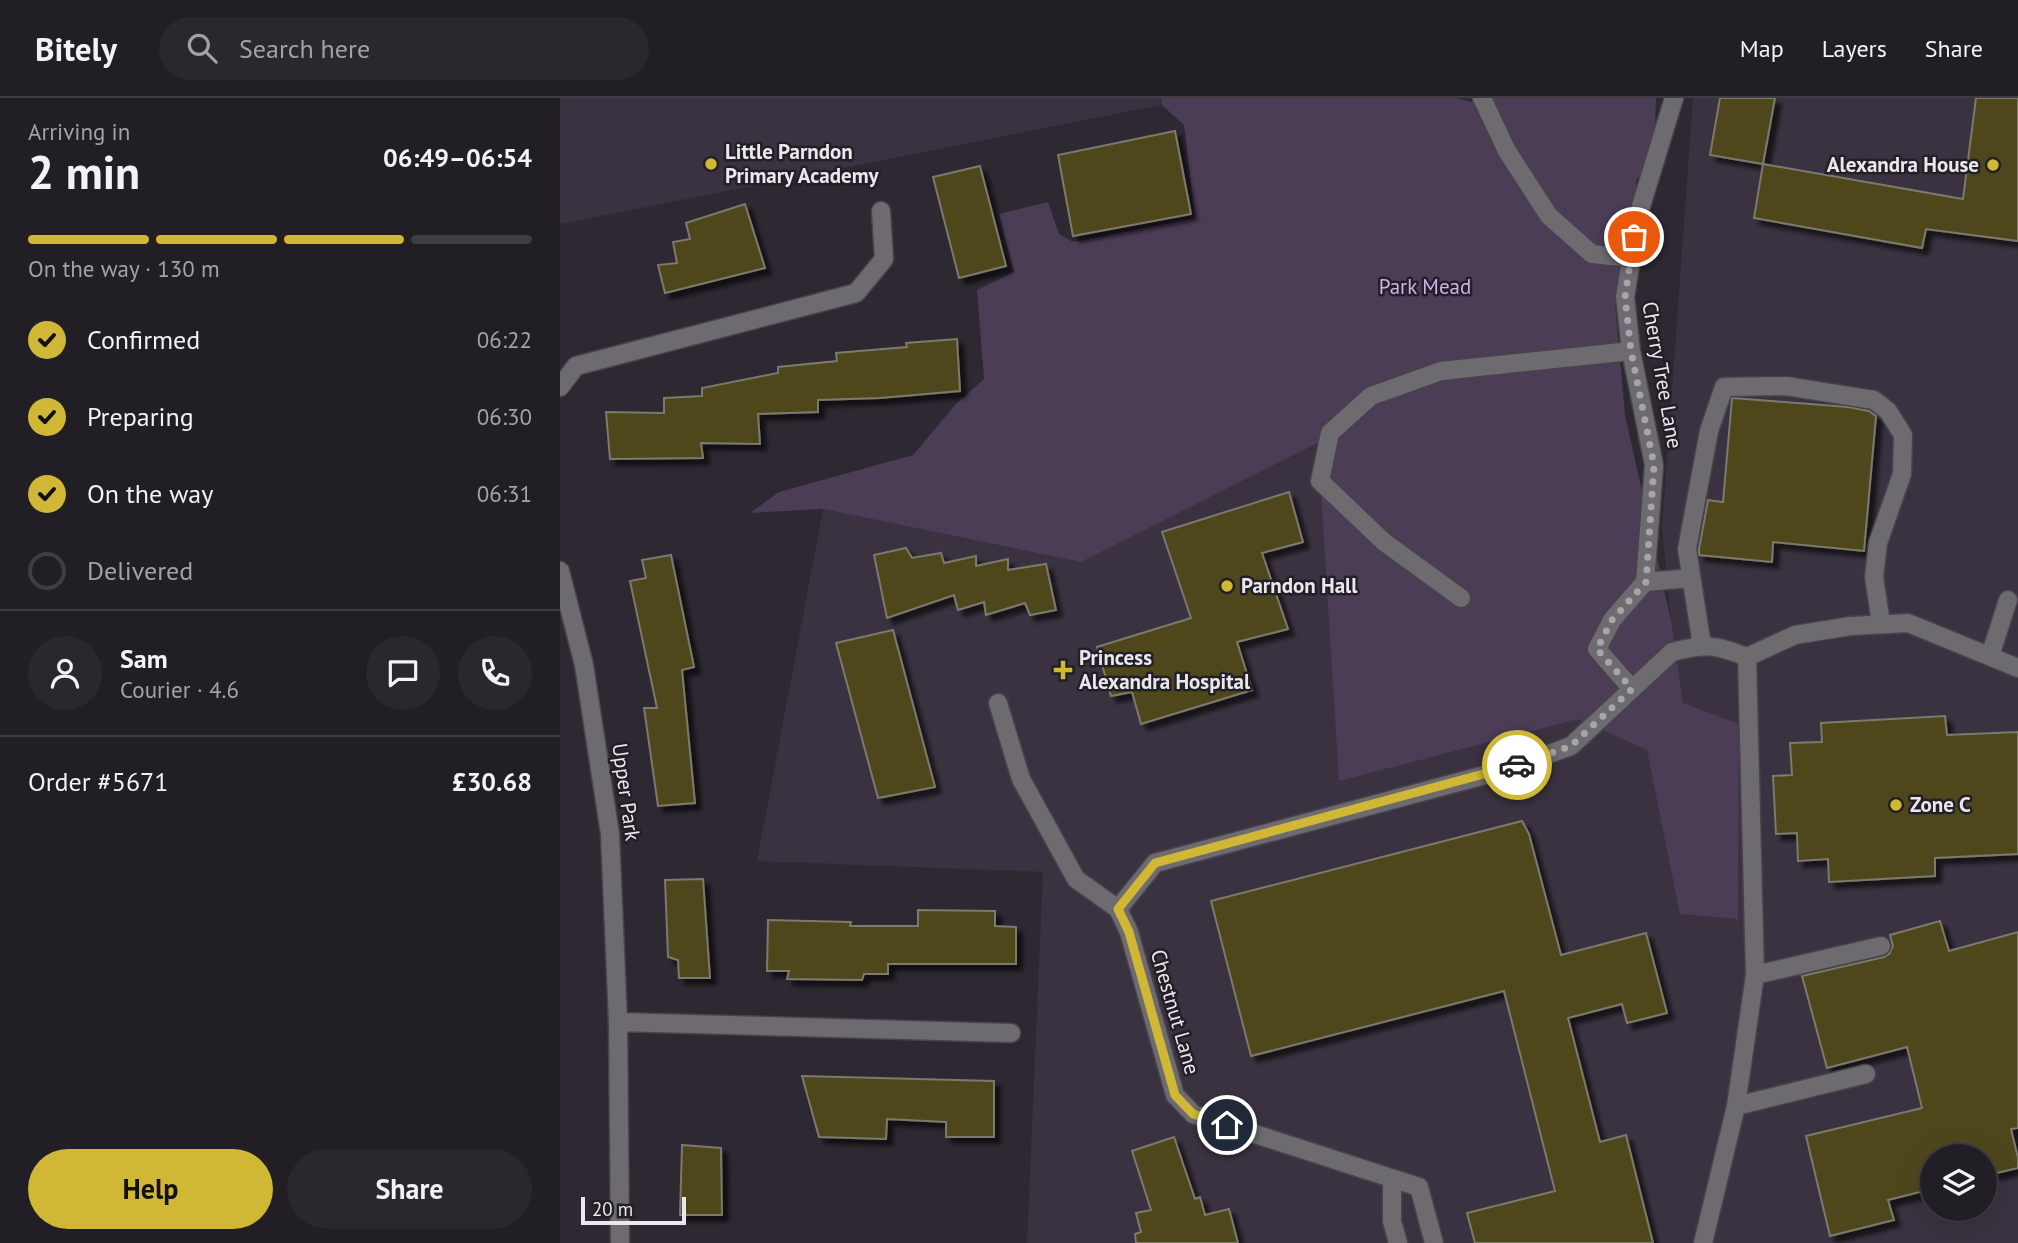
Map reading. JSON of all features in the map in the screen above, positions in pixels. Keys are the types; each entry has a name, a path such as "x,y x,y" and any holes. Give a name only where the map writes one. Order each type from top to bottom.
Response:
{"street":[{"path":"1482,98 1507,150 1549,216 1592,254 1631,258"},
{"name":"Cherry Tree Lane","path":"1646,582 1654,465 1631,351 1625,297 1638,216 1674,98"},
{"path":"560,387 576,366 856,293 884,259 881,211"},
{"path":"1461,598 1384,542 1320,481 1330,433 1371,396 1441,370 1631,351"},
{"path":"1702,646 1687,549 1709,431 1724,387 1786,386 1874,400 1888,411 1903,435 1902,474 1878,543 1874,577 1881,623"},
{"name":"Upper Park","path":"560,571 584,665 610,834 618,1023 620,1243"},
{"path":"1632,689 1597,649 1612,620 1646,582 1691,578"},
{"path":"1990,656 2008,600"},
{"path":"998,703 1021,779 1076,878 1118,909 1155,863 1511,768 1571,746 1672,652 1718,646 1747,657 1795,635 1881,623 1908,623 2018,668"},
{"path":"1703,1243 1736,1106 1755,975 1747,657"},
{"name":"Chestnut Lane","path":"1118,909 1129,932 1175,1095 1193,1114 1419,1187 1434,1243"},
{"path":"1755,975 1881,946"},
{"path":"618,1023 1011,1033"},
{"path":"1736,1106 1866,1074"},
{"path":"1392,1179 1392,1221 1398,1243"}],"shaded area":[{"name":"Little Parndon Primary Academy","path":"560,98 1162,98 1162,105 560,224"},
{"name":"Princess Alexandra Hospital","path":"1693,98 2018,98 2018,1243 1027,1243 1043,872 757,861 823,509 1081,562 1318,443 1671,620 1662,528"}],"green space":[{"name":"Park Mead","path":"1162,98 1456,98 1476,103 1484,98 1656,98 1654,161 1636,180 1638,216 1615,304 1625,415 1671,620 1683,703 1739,724 1738,919 1680,914 1647,750 1578,719 1339,781 1318,443 1081,562 823,509 750,513 779,492 913,455 955,405 984,379 977,290 1014,272 999,214 1048,202 1059,234 1073,242 1195,218 1184,125 1162,105"}],"building":[{"path":"1720,98 1775,98 1763,164 1710,155"},
{"path":"1976,98 2018,98 2018,241 1926,229 1922,248 1754,218 1763,164 1963,199"},
{"path":"1175,131 1191,214 1073,236 1058,155"},
{"path":"980,166 1006,266 959,278 933,177"},
{"path":"745,204 765,268 665,293 658,265 677,263 673,242 690,239 686,223"},
{"path":"957,339 960,391 818,400 818,412 758,414 760,444 701,443 703,458 610,459 606,412 664,413 664,398 702,396 702,388 778,373 778,367 837,361 836,353 907,347 906,343"},
{"path":"1732,398 1848,407 1869,411 1876,416 1864,551 1773,542 1772,562 1699,555 1708,500 1723,502"},
{"name":"Parndon Hall","path":"1289,492 1303,542 1262,553 1288,629 1237,642 1252,690 1141,724 1132,692 1111,696 1097,647 1191,618 1162,532"},
{"path":"906,548 912,558 941,553 944,563 976,556 976,566 1008,559 1008,570 1046,564 1056,610 1030,615 1025,603 986,615 984,602 958,610 954,595 887,618 874,555"},
{"path":"671,555 694,667 682,670 695,803 658,806 644,708 657,708 630,581 646,578 642,560"},
{"path":"893,630 935,787 878,798 836,643"},
{"name":"Zone C","path":"1945,716 1947,735 2018,732 2018,854 1935,858 1935,876 1829,882 1828,859 1798,861 1797,833 1776,834 1773,776 1792,775 1790,743 1822,742 1821,723"},
{"path":"1522,821 1529,834 1561,955 1646,933 1667,1013 1627,1023 1622,1004 1568,1018 1600,1142 1626,1135 1653,1243 1475,1243 1467,1213 1555,1191 1504,991 1251,1056 1211,901"},
{"path":"703,879 710,978 679,978 678,960 668,957 665,880"},
{"path":"918,910 995,911 995,926 1016,927 1016,964 888,964 888,974 864,974 862,980 787,979 789,971 767,971 768,920 851,922 850,926 918,926"},
{"path":"1940,921 1949,951 2018,932 2018,1128 2011,1129 2018,1168 1997,1173 1997,1144 1920,1144 1920,1192 1888,1200 1894,1220 1830,1236 1806,1136 1922,1108 1907,1047 1827,1068 1802,976 1884,957 1893,946 1890,935"},
{"path":"802,1076 994,1081 994,1137 946,1137 946,1122 887,1119 886,1139 819,1137"},
{"path":"1174,1137 1195,1199 1200,1197 1205,1215 1229,1209 1238,1243 1136,1243 1135,1234 1141,1232 1136,1213 1151,1210 1132,1151"},
{"path":"682,1145 721,1148 722,1215 680,1215"}],"way so far":[{"path":"1517,765 1571,746 1632,689 1597,649 1612,620 1646,582 1654,465 1631,351 1625,297 1634,237"}],"place":[{"name":"Little Parndon Primary Academy","path":"711,164"},
{"name":"Alexandra House","path":"1993,165"},
{"name":"Parndon Hall","path":"1227,586"},
{"name":"Princess Alexandra Hospital","path":"1063,670"},
{"name":"Zone C","path":"1896,805"}],"route":[{"path":"1227,1125 1193,1114 1175,1095 1129,932 1118,909 1130,894 1155,863 1517,765"}]}
